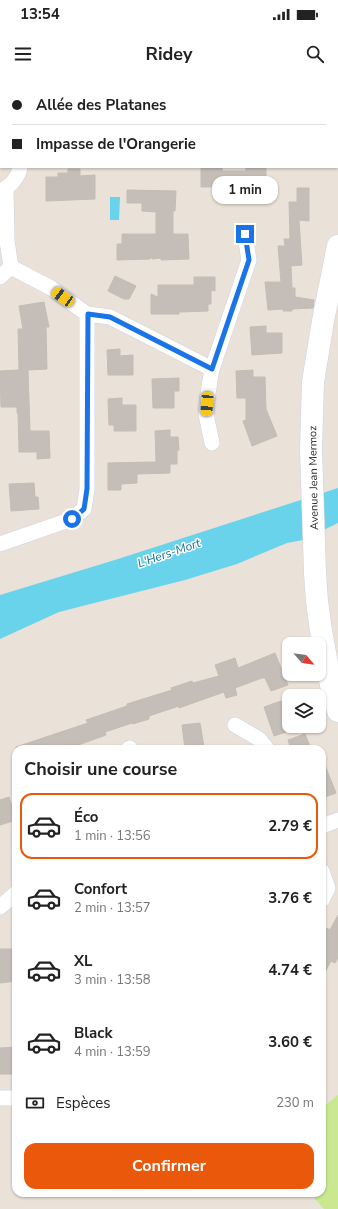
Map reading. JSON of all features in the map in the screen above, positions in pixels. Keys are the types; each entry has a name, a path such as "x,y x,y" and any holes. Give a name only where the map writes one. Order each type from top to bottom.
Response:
{"street":[{"path":"20,168 20,171 12,183 3,190 7,241 6,272 51,288 88,314 110,317 212,369"},
{"path":"212,443 206,414 208,393 212,369 249,260 245,234"},
{"name":"Avenue Jean Mermoz","path":"338,246 323,320 313,382 311,449 315,573 320,631 338,711"},
{"path":"0,544 72,519 84,509 87,489 88,314"},
{"path":"235,726 259,739 263,745"},
{"path":"326,824 338,820"},
{"path":"326,882 328,888 326,892"},
{"path":"0,906 12,896"},
{"path":"0,1098 12,1098"}],"green space":[{"path":"338,1095 338,1209 324,1209 314,1197 326,1197 326,1105"}],"water":[{"path":"110,197 120,197 119,220 110,220"},
{"name":"L'Hers-Mort","path":"338,488 338,523 303,540 287,543 237,564 185,580 59,612 0,639 0,595 118,559"}],"building":[{"path":"201,168 222,168 222,171 246,171 246,168 266,168 266,178 273,178 273,195 246,195 246,186 201,187"},
{"path":"68,169 80,169 80,176 95,175 95,199 46,201 46,177 58,177 58,173 68,173"},
{"path":"297,188 309,188 309,221 299,220 302,265 291,266 292,288 295,288 295,297 314,300 313,308 292,309 292,311 283,311 283,309 268,310 265,282 281,282 278,246 285,246 284,239 290,239 289,202 297,202"},
{"path":"127,190 176,191 175,211 173,211 173,234 188,234 189,259 161,260 161,258 152,259 152,256 150,259 117,260 117,244 122,244 122,234 156,234 156,212 142,211 142,203 127,203"},
{"path":"115,276 136,286 129,299 124,299 108,291"},
{"path":"194,277 215,277 215,291 211,290 211,304 208,304 208,311 179,312 179,314 151,314 151,294 158,297 158,285 194,285"},
{"path":"44,302 49,327 46,327 47,369 28,370 30,431 49,431 50,458 37,459 37,452 19,452 17,407 1,407 0,371 19,370 18,329 23,329 19,306"},
{"path":"266,326 266,333 282,333 282,353 252,355 250,327"},
{"path":"120,349 120,356 133,355 133,375 108,375 107,350"},
{"path":"253,370 253,377 265,377 266,409 277,436 252,446 243,421 246,420 246,398 237,398 236,371"},
{"path":"179,378 179,391 174,391 174,408 153,408 152,379"},
{"path":"122,398 122,405 136,405 136,431 114,431 114,425 109,425 108,399"},
{"path":"170,430 170,437 178,437 179,450 177,450 177,464 170,464 170,473 137,474 137,483 121,484 121,490 108,490 108,463 156,462 155,431"},
{"path":"34,483 35,497 38,497 39,509 11,511 9,484"},
{"path":"275,653 282,670 282,681 286,681 288,685 271,691 265,678 262,678 235,688 237,695 226,698 224,692 179,708 179,706 149,716 149,719 105,732 106,735 78,745 22,745 88,723 86,720 127,706 127,704 172,690 171,688 192,681 193,683 219,676 215,665 235,658 238,668"},
{"path":"281,701 283,733 274,736 264,707"},
{"path":"200,723 204,745 184,745 182,725"},
{"path":"305,734 309,745 290,745 288,740"},
{"path":"326,768 336,793 326,797"},
{"path":"9,797 12,807 12,821 0,825 0,800"},
{"path":"338,915 338,958 335,963 331,961 326,970 326,930 327,928 330,930"},
{"path":"0,949 12,949 12,982 0,983"},
{"path":"12,1047 12,1074 0,1074 0,1048"}],"route":[{"path":"72,519 84,509 87,489 88,314 110,317 212,369 249,260 245,234"}]}
